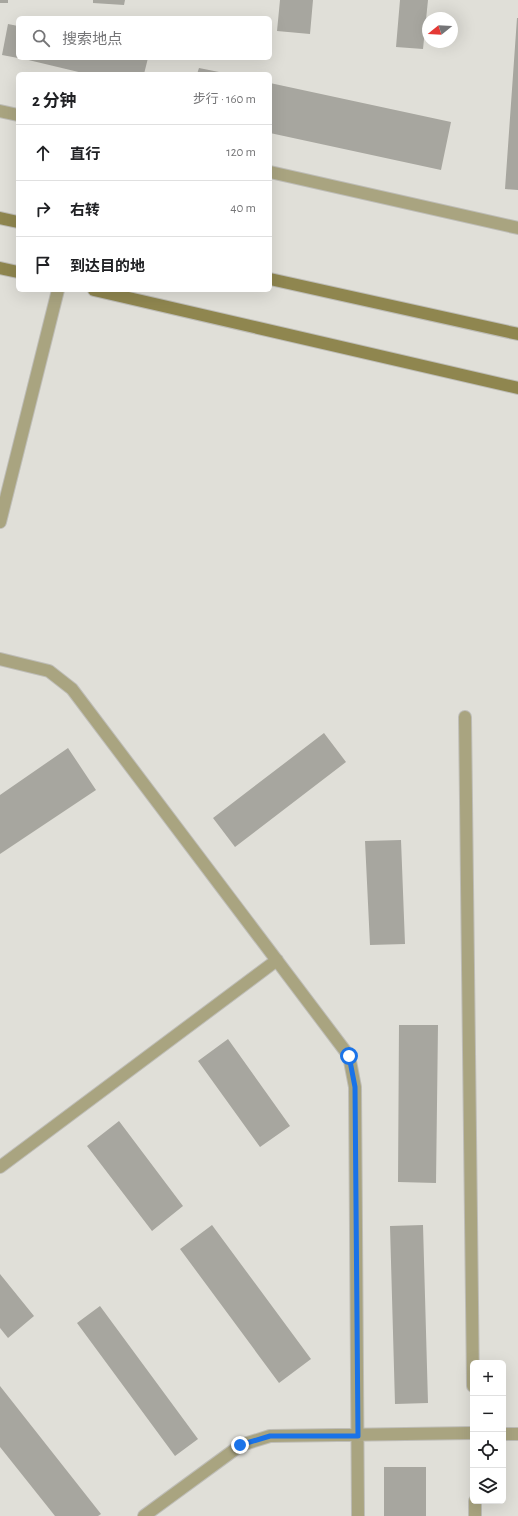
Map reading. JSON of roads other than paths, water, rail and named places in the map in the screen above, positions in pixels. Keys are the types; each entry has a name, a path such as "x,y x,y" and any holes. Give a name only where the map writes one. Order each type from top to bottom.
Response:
{"main road":[{"path":"0,218 16,222"},
{"path":"0,268 16,272"},
{"path":"272,279 518,334"},
{"path":"103,292 518,388"}],"street":[{"path":"0,111 16,115"},
{"path":"272,172 518,228"},
{"path":"0,522 58,292"},
{"path":"0,659 49,671 72,689 349,1056 355,1087 358,1516"},
{"path":"465,717 473,1360"},
{"path":"0,1167 277,960"},
{"path":"144,1516 240,1445 270,1436 358,1436 470,1433"},
{"path":"506,1434 518,1434"},
{"path":"475,1504 475,1516"}]}
